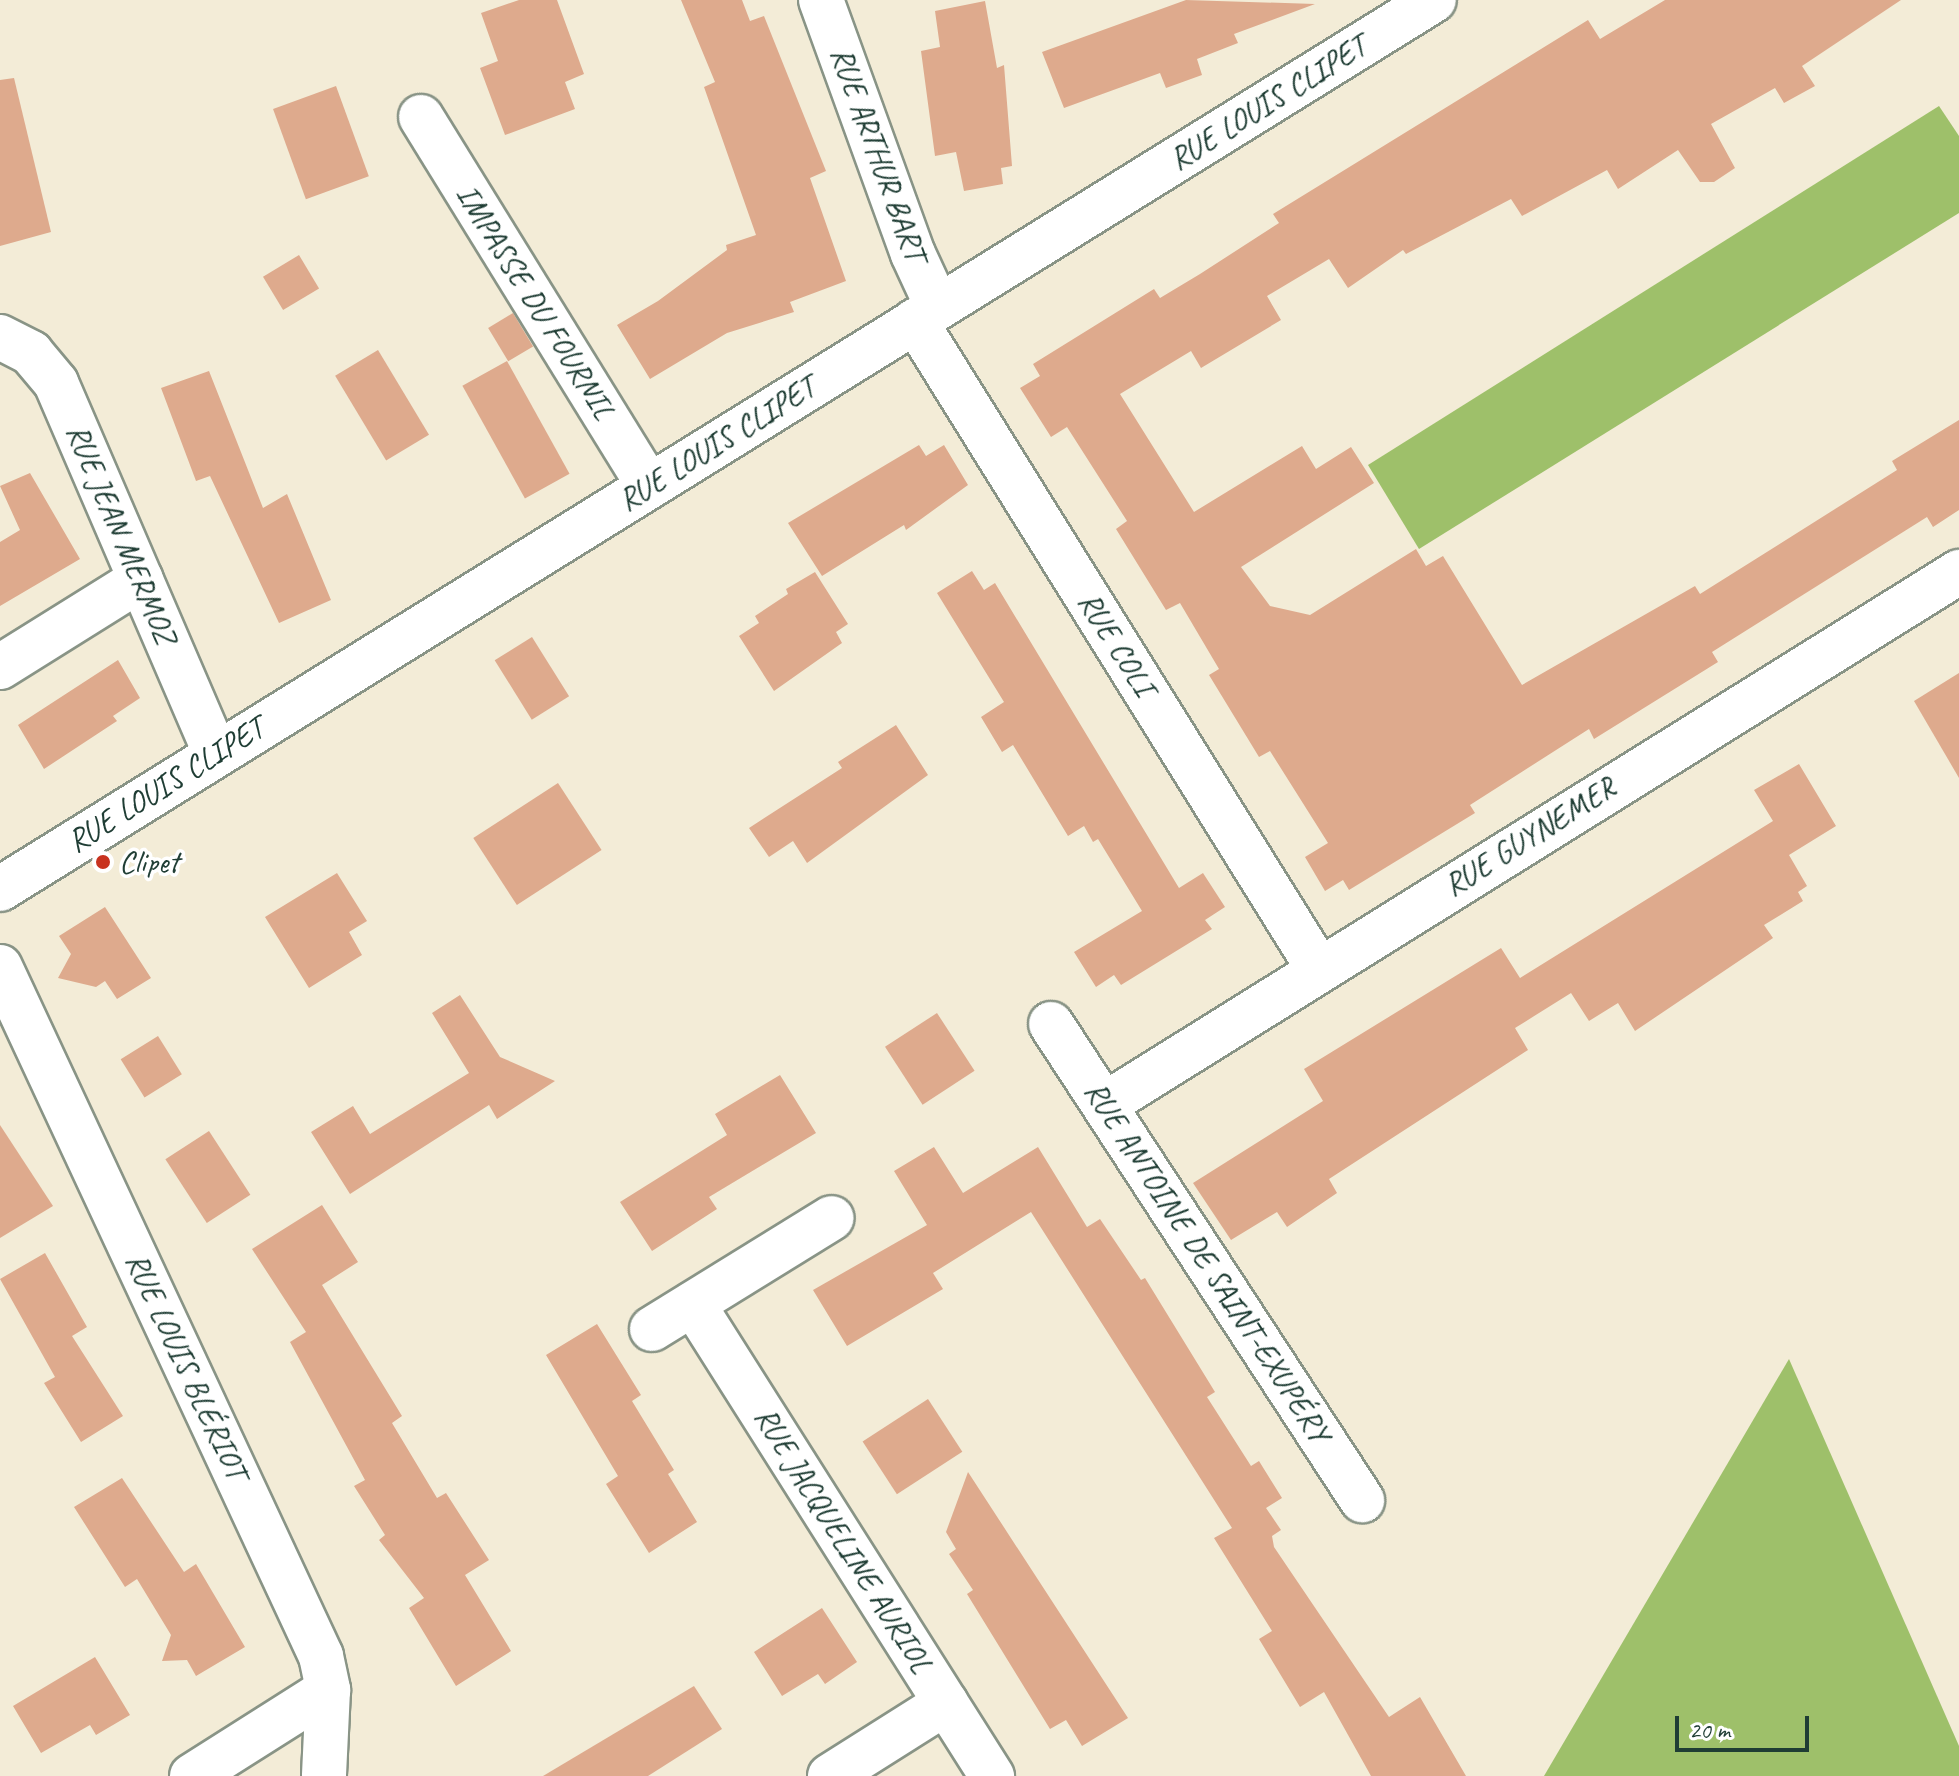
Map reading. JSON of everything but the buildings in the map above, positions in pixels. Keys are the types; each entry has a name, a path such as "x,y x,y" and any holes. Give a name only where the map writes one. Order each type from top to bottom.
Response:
{"street":[{"name":"RUE ARTHUR BART","path":"821,0 913,254 926,313"},
{"name":"RUE LOUIS CLIPET","path":"0,889 1434,0"},
{"name":"IMPASSE DU FOURNIL","path":"421,117 649,486"},
{"name":"RUE COLI","path":"926,313 1318,968"},
{"name":"RUE JEAN MERMOZ","path":"0,337 31,353 56,383 215,753"},
{"name":"RUE GUYNEMER","path":"1104,1105 1318,968 1959,572"},
{"path":"0,667 141,579"},
{"name":"RUE LOUIS BLÉRIOT","path":"0,967 321,1656 328,1690 324,1776"},
{"name":"RUE ANTOINE DE SAINT-EXUPÉRY","path":"1051,1024 1362,1500"},
{"path":"652,1329 832,1218"},
{"name":"RUE JACQUELINE AURIOL","path":"693,1304 992,1776"},
{"path":"192,1776 328,1690"},
{"path":"830,1776 946,1703"}],"green space":[{"path":"1939,106 1959,136 1959,213 1419,549 1368,465"},
{"path":"1789,1359 1959,1746 1959,1776 1544,1776"}],"place":[{"name":"Clipet","path":"103,862"}]}
